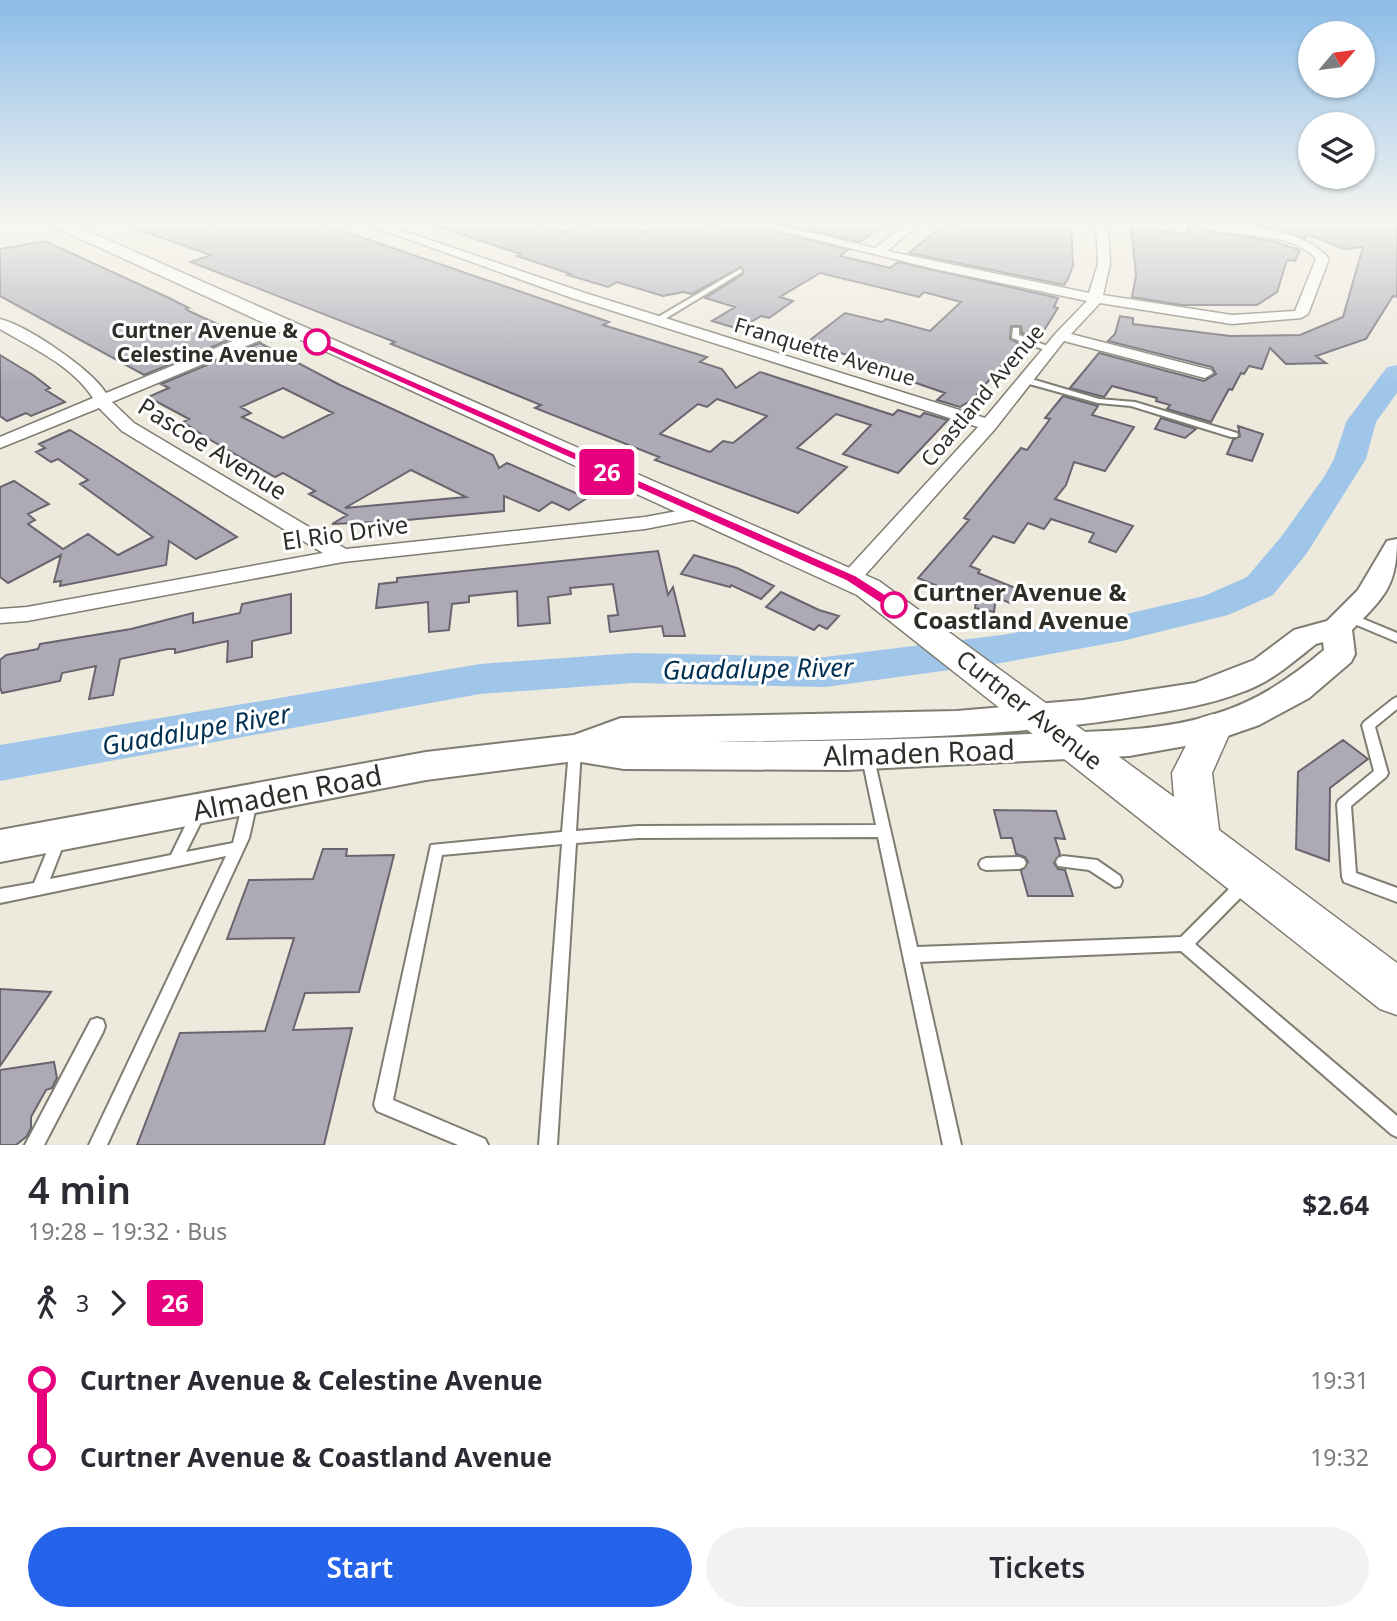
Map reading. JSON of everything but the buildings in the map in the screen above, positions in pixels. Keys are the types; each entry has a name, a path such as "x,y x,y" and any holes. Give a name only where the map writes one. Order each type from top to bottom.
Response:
{"main road":[{"name":"Curtner Avenue","path":"173,276 850,578 982,672 1397,992"},
{"path":"1199,839 1192,773 1213,728"}],"street":[{"name":"Franquette Avenue","path":"528,276 989,425"},
{"path":"980,276 1096,298 1245,320 1281,319 1301,314 1316,276"},
{"name":"Coastland Avenue","path":"850,578 989,425 1056,342 1093,305 1101,276"},
{"name":"Pascoe Avenue","path":"0,323 65,361 94,386 103,401 128,427 343,556"},
{"path":"0,443 282,326"},
{"path":"1056,342 1205,373"},
{"name":"El Rio Drive","path":"0,616 27,614 343,556 645,523 699,513"},
{"path":"1343,623 1376,585 1397,547"},
{"name":"Almaden Road","path":"2,851 60,835 426,766 575,748 621,731 906,726 1039,716 1124,706 1213,690 1265,668 1305,637 1343,623 1340,654 1315,676 1272,704 1213,728 1129,743 867,755 624,755 575,748"}],"lane":[{"path":"657,320 731,276"},
{"path":"1016,330 1015,336 1020,340 1056,342"},
{"path":"1025,380 1098,401 1132,404 1234,435"},
{"path":"1343,623 1397,639"},
{"path":"1397,702 1368,725 1381,773 1344,804 1349,877 1397,895"},
{"path":"548,1145 575,748"},
{"path":"867,755 952,1145"},
{"path":"102,1139 237,848 250,799"},
{"path":"175,861 200,809"},
{"path":"479,1145 383,1105 436,849 638,832 884,831"},
{"path":"40,888 60,835"},
{"path":"0,896 237,848"},
{"path":"1063,862 1092,864 1115,881"},
{"path":"986,864 1019,863"},
{"path":"911,955 1184,944 1250,878"},
{"path":"1184,944 1397,1128"},
{"path":"34,1145 97,1026"}],"waterway":[{"name":"Guadalupe River","path":"0,763 480,679 633,668 825,672 1001,649 1122,628 1214,606 1260,586 1294,545 1340,478 1350,459 1361,422 1397,373"}],"bus line":[{"name":"26","path":"317,342 850,578 894,605"}],"place":[{"name":"Curtner Avenue & Celestine Avenue","path":"317,342"},
{"name":"Curtner Avenue & Coastland Avenue","path":"894,605"}]}
